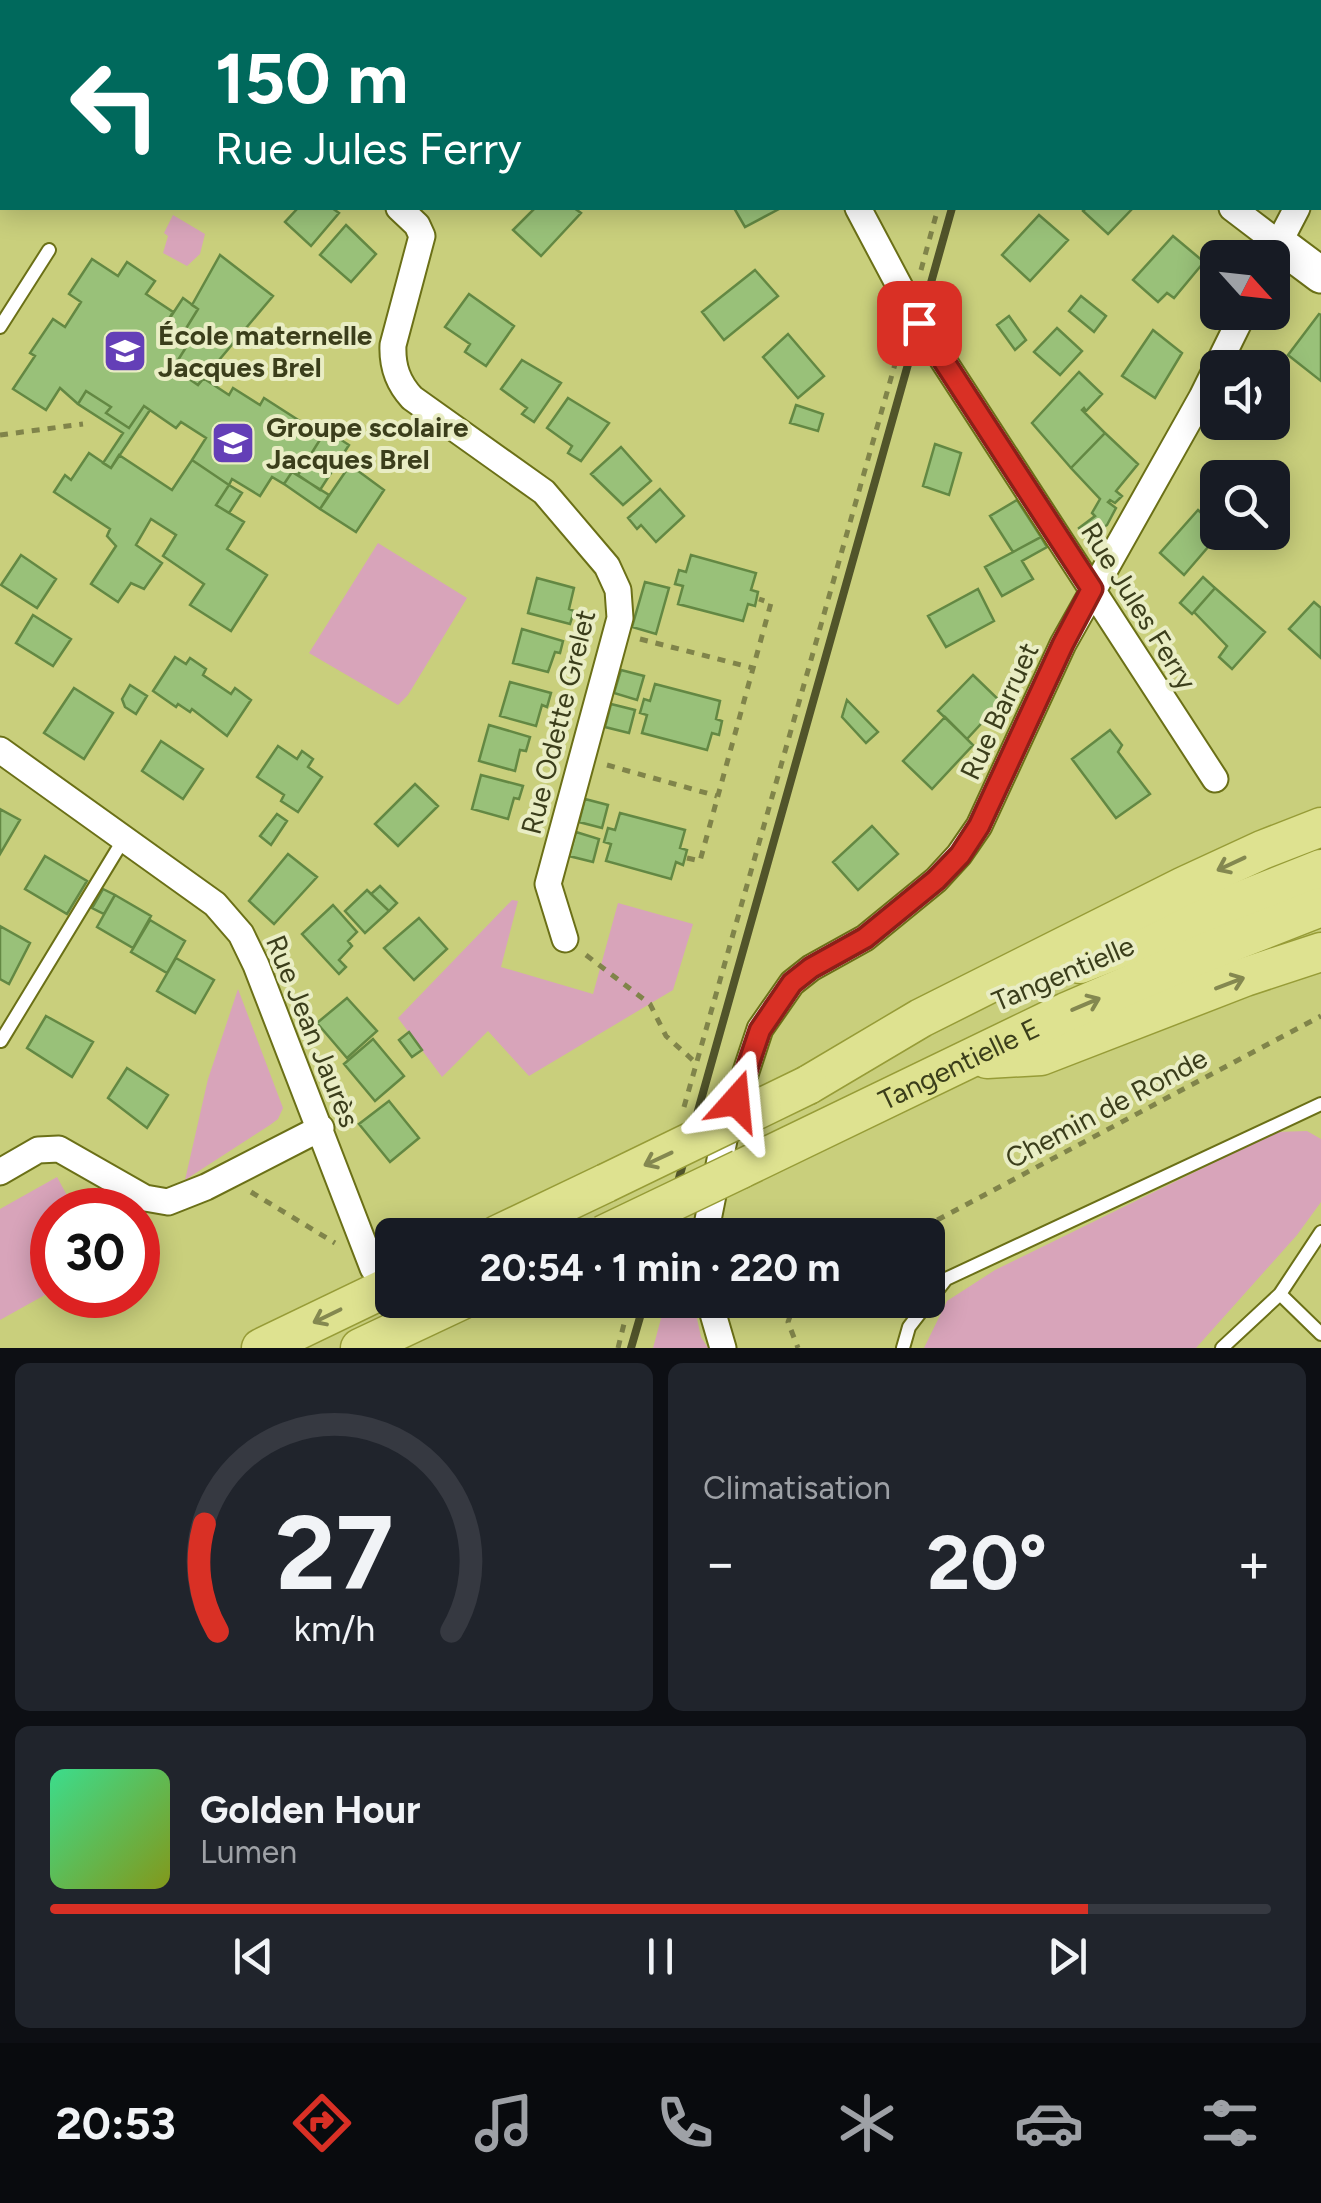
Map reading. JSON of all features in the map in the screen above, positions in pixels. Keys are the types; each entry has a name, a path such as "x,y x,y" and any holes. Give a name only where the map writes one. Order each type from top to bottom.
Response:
{"main road":[{"path":"533,1218 808,1085 921,1018 1184,886 1321,827"},
{"name":"Tangentielle","path":"808,1085 1112,950 1321,869"},
{"name":"Tangentielle E","path":"638,1218 966,1060 1166,969 1321,907"},
{"path":"966,1060 1041,1056 1245,977 1321,952"},
{"path":"261,1348 375,1281"},
{"path":"360,1348 424,1318"}],"street":[{"name":"Rue Odette Grelet","path":"401,210 417,224 422,236 393,345 392,360 401,386 412,398 544,492 607,566 618,590 620,618 548,884 565,939"},
{"name":"Rue Jules Ferry","path":"859,210 919,323 1215,779"},
{"path":"1234,210 1265,240"},
{"path":"1280,240 1295,210"},
{"path":"1290,258 1321,275"},
{"name":"Rue Barruet","path":"708,1218 725,1135 768,1015 792,983 865,938 936,880 960,855 979,826 1063,644 1235,330"},
{"name":"Rue Jean Jaurès","path":"2,756 125,837 215,904 241,934 375,1257"},
{"path":"0,1172 38,1150 59,1149 145,1198 168,1202 206,1187 321,1128"},
{"path":"714,1318 722,1348"}],"lane":[{"path":"0,326 49,250"},
{"path":"1,1042 125,837"},
{"path":"903,1348 910,1327 946,1280 1317,1108"},
{"path":"1222,1348 1280,1294 1321,1232"},
{"path":"1280,1294 1321,1334"}],"path":[{"path":"920,272 937,210"},
{"path":"682,1114 906,327"},
{"path":"0,435 83,424"},
{"path":"687,858 700,861 771,602 759,599"},
{"path":"628,636 753,668"},
{"path":"594,762 717,796"},
{"path":"565,939 650,1004 666,1036 696,1063"},
{"name":"Chemin de Ronde","path":"942,1218 1321,1016"},
{"path":"248,1190 348,1252"},
{"path":"618,1348 626,1318"},
{"path":"789,1318 798,1348"}],"shaded area":[{"path":"173,215 205,234 200,254 187,266 163,253 168,236 164,233"},
{"path":"378,543 467,598 398,705 309,653"},
{"path":"512,900 518,901 501,967 593,994 618,903 693,924 673,990 529,1076 488,1031 442,1077 398,1018"},
{"path":"238,989 283,1108 270,1125 185,1180 208,1079"},
{"path":"1307,1131 1321,1139 1321,1202 1297,1235 1196,1348 924,1348 939,1318 945,1318 947,1301 995,1270 1276,1132"},
{"path":"57,1177 63,1188 37,1188"},
{"path":"30,1192 30,1303 0,1320 0,1209"},
{"path":"661,1318 697,1318 708,1348 653,1348"}],"building":[{"path":"296,210 339,213 311,246 285,222"},
{"path":"533,210 581,213 541,256 513,230"},
{"path":"735,210 777,210 745,227"},
{"path":"1084,210 1131,210 1108,234"},
{"path":"1039,215 1068,240 1030,281 1002,255"},
{"path":"346,225 376,254 351,282 320,255"},
{"path":"1173,236 1200,259 1200,267 1174,298 1167,293 1158,302 1133,280"},
{"path":"220,255 273,296 198,385 173,368 190,341 182,335 198,309 192,305"},
{"path":"92,259 118,276 127,262 155,281 146,294 173,312 166,324 190,341 173,368 198,385 203,378 229,395 233,388 260,405 264,398 317,432 321,426 326,430 298,475 292,472 284,484 272,477 260,496 232,479 229,485 192,460 206,438 181,422 176,428 144,406 129,428 106,413 111,407 86,391 78,404 60,388 46,410 13,389 35,356 30,353 53,319 65,327 81,302 69,294"},
{"path":"755,270 778,296 724,340 702,312"},
{"path":"469,294 514,326 486,366 465,352 470,344 445,327"},
{"path":"1081,296 1106,316 1094,332 1069,311"},
{"path":"183,298 198,309 182,335 166,324"},
{"path":"1321,315 1321,381 1290,357"},
{"path":"1009,316 1026,340 1015,350 997,325"},
{"path":"1057,328 1082,351 1060,375 1034,352"},
{"path":"1153,330 1182,353 1155,398 1122,376"},
{"path":"788,334 824,376 798,398 763,357"},
{"path":"522,360 561,383 534,422 522,414 527,408 501,389"},
{"path":"1079,372 1102,394 1086,411 1082,410 1105,433 1071,468 1032,423"},
{"path":"86,391 111,407 106,413 129,428 144,406 150,410 111,468 103,463 123,433 78,404"},
{"path":"568,398 609,423 581,461 568,453 572,446 547,428"},
{"path":"796,405 823,414 818,431 790,423"},
{"path":"326,430 349,445 320,490 298,475"},
{"path":"1105,433 1138,464 1116,491 1122,496 1115,503 1108,502 1116,508 1107,525 1086,539 1079,528 1095,516 1092,513 1100,499 1071,468"},
{"path":"935,444 961,453 949,495 923,486"},
{"path":"621,447 651,481 623,505 591,474"},
{"path":"89,453 111,468 119,455 172,490 192,460 229,485 216,505 244,522 227,549 267,575 231,631 190,605 204,584 163,556 176,535 151,519 136,545 162,563 144,589 131,583 118,602 91,584 116,546 107,536 110,529 54,492 65,475 71,480"},
{"path":"350,465 384,490 356,532 320,509"},
{"path":"292,472 329,495 320,509 284,484"},
{"path":"229,485 242,493 229,513 216,505"},
{"path":"660,489 684,516 656,542 641,525 637,529 628,518"},
{"path":"1017,500 1041,537 1013,552 990,516"},
{"path":"1200,512 1200,550 1206,550 1184,575 1160,553"},
{"path":"1041,537 1047,547 1022,561 1033,579 1002,596 985,567"},
{"path":"21,555 56,579 37,608 1,585"},
{"path":"691,555 756,573 751,590 758,592 755,606 748,604 743,621 678,604 683,586 675,584 679,570 686,572"},
{"path":"1203,577 1215,588 1192,614 1180,603"},
{"path":"537,578 574,588 570,624 528,613"},
{"path":"645,582 669,588 656,634 632,627"},
{"path":"1215,588 1265,632 1232,669 1219,657 1227,646 1194,612"},
{"path":"978,589 994,621 946,647 928,616"},
{"path":"1314,602 1321,608 1321,658 1289,629"},
{"path":"33,615 71,639 53,666 16,643"},
{"path":"522,629 563,641 548,672 513,663"},
{"path":"175,657 186,664 190,658 206,669 203,675 231,694 235,688 251,700 227,736 192,709 190,712 178,704 176,707 153,691"},
{"path":"621,670 644,676 637,700 614,693"},
{"path":"973,675 1001,702 967,739 938,711"},
{"path":"510,682 551,693 547,707 542,705 536,726 500,716"},
{"path":"655,684 720,701 716,719 722,721 719,735 712,733 707,750 642,733 647,715 640,713 644,699 650,701"},
{"path":"130,685 147,696 136,714 125,707 122,699"},
{"path":"74,688 113,713 84,759 44,733"},
{"path":"847,700 878,732 866,743 842,717"},
{"path":"611,704 635,710 629,733 605,727"},
{"path":"945,717 973,745 932,789 903,761"},
{"path":"489,725 530,737 526,751 520,750 515,771 479,761"},
{"path":"1110,730 1122,745 1118,752 1150,794 1116,818 1072,759"},
{"path":"161,741 203,769 183,799 142,771"},
{"path":"278,746 297,759 302,751 313,759 308,767 322,777 298,812 281,801 284,795 257,777"},
{"path":"481,775 523,786 519,799 514,798 508,819 472,809"},
{"path":"415,784 438,806 398,846 375,824"},
{"path":"585,799 608,805 602,828 579,822"},
{"path":"0,809 20,820 0,854"},
{"path":"620,813 685,830 680,848 687,850 683,865 676,862 671,879 606,861 611,844 604,842 608,828 615,830"},
{"path":"277,814 287,821 271,845 260,836"},
{"path":"872,826 898,854 858,890 833,862"},
{"path":"576,832 599,839 593,862 569,856"},
{"path":"288,854 317,877 274,924 249,901"},
{"path":"45,856 87,881 67,914 25,889"},
{"path":"380,886 397,903 389,911 371,894"},
{"path":"103,889 115,895 104,914 92,908"},
{"path":"367,890 389,911 365,933 345,911"},
{"path":"115,895 151,916 133,948 97,927"},
{"path":"333,905 357,932 348,941 352,946 339,960 346,967 339,974 302,934"},
{"path":"419,918 447,949 414,980 384,948"},
{"path":"150,920 185,941 167,973 131,952"},
{"path":"0,926 30,943 9,984 0,979"},
{"path":"176,958 214,980 195,1013 157,991"},
{"path":"347,998 377,1031 347,1058 317,1023"},
{"path":"46,1016 93,1042 72,1077 27,1048"},
{"path":"409,1032 422,1050 412,1057 399,1040"},
{"path":"373,1039 404,1076 375,1101 344,1064"},
{"path":"127,1068 168,1095 147,1128 108,1098"},
{"path":"389,1101 419,1138 390,1162 359,1124"}],"railway":[{"path":"668,1218 951,210"},
{"path":"631,1348 640,1318"}],"place":[{"name":"École maternelle Jacques Brel","path":"125,351"},
{"name":"Groupe scolaire Jacques Brel","path":"233,443"}],"route":[{"path":"736,1101 760,1030 792,983 865,938 936,880 960,855 979,826 1092,589 919,323"}]}
